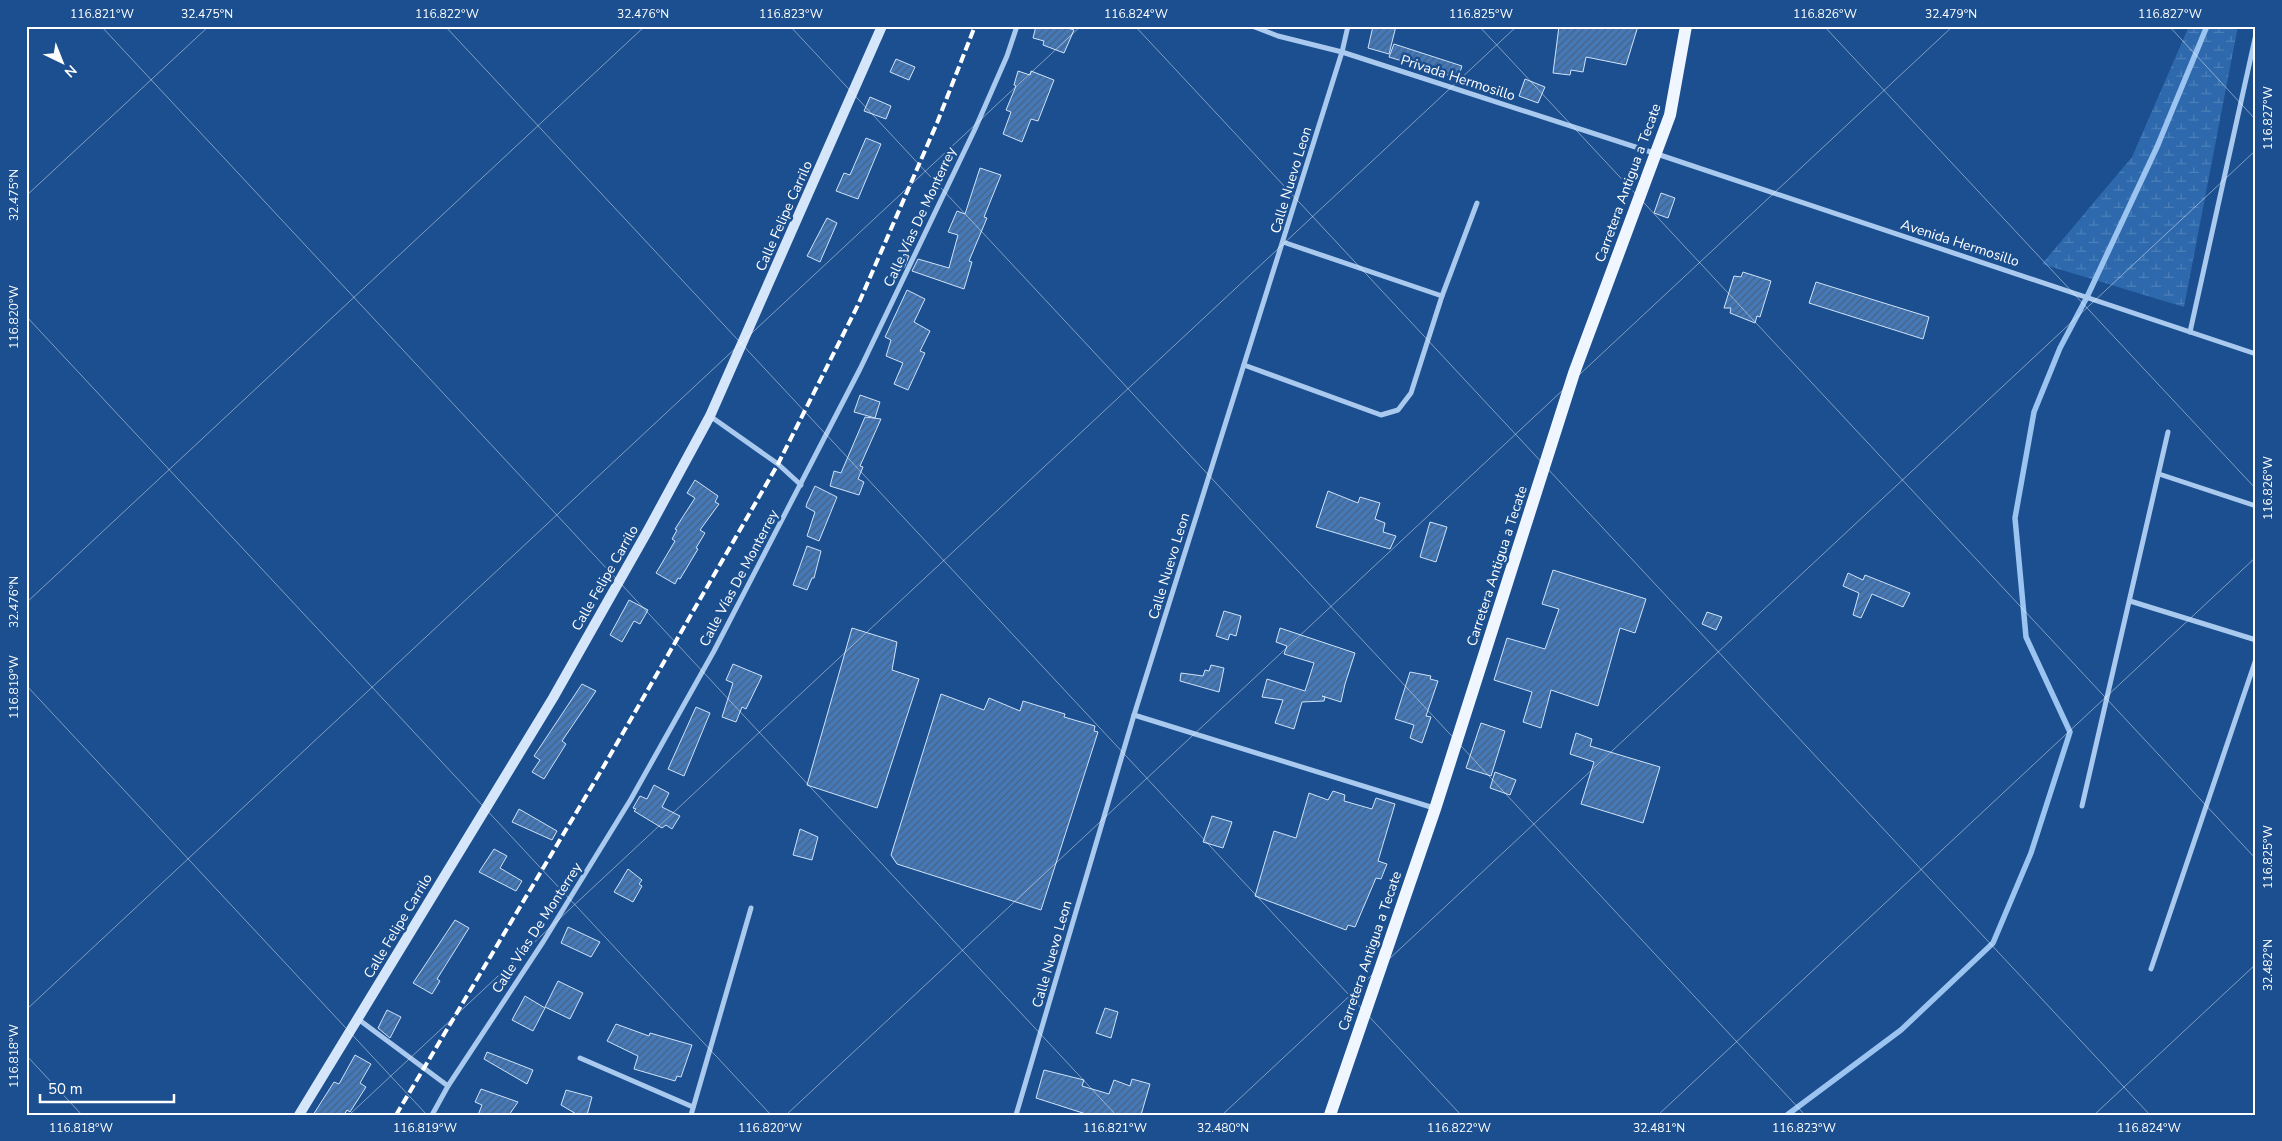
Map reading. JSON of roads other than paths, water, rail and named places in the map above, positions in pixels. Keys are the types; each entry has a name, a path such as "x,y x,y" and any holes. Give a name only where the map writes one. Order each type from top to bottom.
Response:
{"main road":[{"name":"Carretera Antigua a Tecate","path":"1330,1115 1435,808 1574,373 1670,115 1686,26"}],"street":[{"name":"Calle Felipe Carrilo","path":"299,1115 553,698 710,416 882,26"},
{"name":"Calle Vías De Monterrey","path":"432,1115 448,1086 543,942 632,799 714,651 860,369 975,129 1008,56 1017,26"},
{"name":"Privada Hermosillo","path":"1252,26 1278,36 1342,52 1657,154"},
{"name":"Calle Nuevo Leon","path":"1016,1115 1134,715 1284,242 1342,52 1348,26"},
{"path":"2190,332 2256,34"},
{"name":"Avenida Hermosillo","path":"1657,154 2256,354"},
{"path":"1244,365 1380,415 1398,410 1411,393 1442,296 1477,203"},
{"path":"1284,242 1442,296"},
{"path":"710,416 778,464 801,485"},
{"path":"2082,806 2168,432"},
{"path":"2159,474 2256,506"},
{"path":"2130,601 2256,640"},
{"path":"2151,969 2256,659"},
{"path":"1134,715 1435,808"},
{"path":"691,1115 751,908"},
{"path":"358,1019 448,1086"},
{"path":"580,1058 693,1107"}],"waterway":[{"path":"1787,1115 1901,1030 1993,943 2031,853 2070,732 2026,637 2015,518 2034,412 2060,348 2087,297 2157,147 2207,26"}],"railway":[{"path":"396,1115 601,771 778,464 858,305 937,123 975,26"}]}
